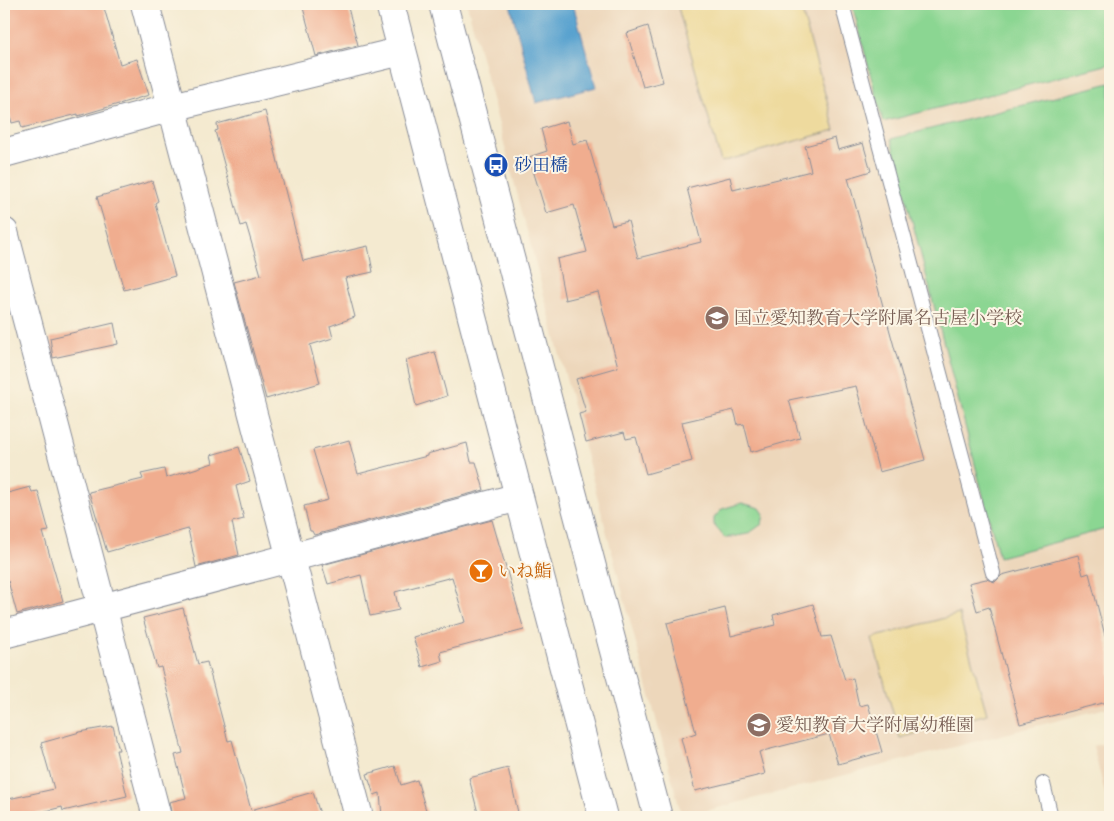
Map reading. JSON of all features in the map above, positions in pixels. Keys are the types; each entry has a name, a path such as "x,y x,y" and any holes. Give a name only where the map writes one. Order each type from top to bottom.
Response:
{"street":[{"path":"145,4 359,817"},
{"path":"390,4 602,817"},
{"path":"443,4 658,817"},
{"path":"4,153 172,107 402,50"},
{"path":"4,232 157,817"},
{"path":"4,634 101,606 519,497"}],"lane":[{"path":"842,4 993,573"},
{"path":"1043,784 1051,817"}],"shaded area":[{"name":"国立愛知教育大学附属名古屋小学校","path":"467,4 1110,4 1110,707 682,817"},
{"path":"1110,742 1110,813 1093,746"}],"green space":[{"path":"852,4 1110,4 1110,64 883,122"},
{"path":"1110,83 1110,528 999,557 891,139"},
{"path":"742,503 760,508 764,514 762,524 748,534 725,538 714,525 714,518 722,509"}],"sand":[{"path":"677,4 800,4 835,130 721,162"},
{"path":"959,614 987,714 900,738 872,638"}],"water":[{"path":"510,4 573,4 596,87 536,103"}],"building":[{"path":"4,4 103,4 120,64 137,59 149,95 78,116 78,114 22,128 20,121 12,123 4,93"},
{"path":"302,4 347,4 358,45 316,56"},
{"path":"648,26 663,82 643,87 627,33"},
{"path":"265,111 303,261 368,246 373,272 345,278 355,317 330,326 333,338 310,345 320,383 266,399 234,282 261,275 246,224 241,226 215,131 218,130 217,124"},
{"path":"567,121 573,144 587,140 612,225 628,221 638,258 701,242 687,188 730,177 733,190 811,171 805,146 835,138 838,150 863,143 871,171 848,178 925,460 879,472 856,386 789,400 800,438 751,452 744,424 738,425 734,410 682,422 692,461 646,474 636,437 626,439 624,432 586,442 579,414 586,412 576,379 618,367 598,292 565,300 557,259 587,252 574,205 546,213 529,157 547,151 541,129"},
{"path":"152,181 158,201 155,203 175,276 124,290 97,197"},
{"path":"114,323 118,344 53,358 50,338"},
{"path":"435,352 447,396 416,406 406,360"},
{"path":"349,440 358,474 427,456 427,454 467,443 471,462 476,462 484,490 314,535 310,531 304,506 328,500 313,450"},
{"path":"239,447 250,481 236,486 244,519 232,522 239,555 196,567 188,529 107,552 89,492 143,479 141,474 164,469 166,478 213,463 211,455"},
{"path":"30,487 32,492 38,491 49,531 43,532 63,601 17,614 8,581 4,582 4,494"},
{"path":"492,520 524,630 440,652 442,661 422,667 413,637 465,622 452,577 395,592 399,610 370,616 361,575 328,584 322,565"},
{"path":"1078,555 1083,575 1089,573 1110,655 1110,701 1020,724 989,607 977,611 969,583 986,579 995,582 1002,575"},
{"path":"813,604 822,637 831,636 845,680 853,678 859,706 868,704 882,752 838,764 829,734 759,752 765,774 695,791 681,738 696,733 667,623 725,608 731,636 775,625 773,615"},
{"path":"183,608 198,664 207,662 228,741 232,740 251,810 313,792 321,817 172,817 169,802 186,798 175,755 183,753 161,667 157,668 143,618"},
{"path":"113,726 119,750 116,750 127,796 63,811 62,807 23,817 4,817 4,800 54,789 41,743 80,732"},
{"path":"395,766 401,785 417,780 428,817 382,817 380,793 374,795 367,774"},
{"path":"508,768 519,817 479,817 469,778"}],"place":[{"name":"砂田橋","path":"496,165"},
{"name":"国立愛知教育大学附属名古屋小学校","path":"717,318"},
{"name":"いね鮨","path":"481,571"},
{"name":"愛知教育大学附属幼稚園","path":"759,725"}]}
